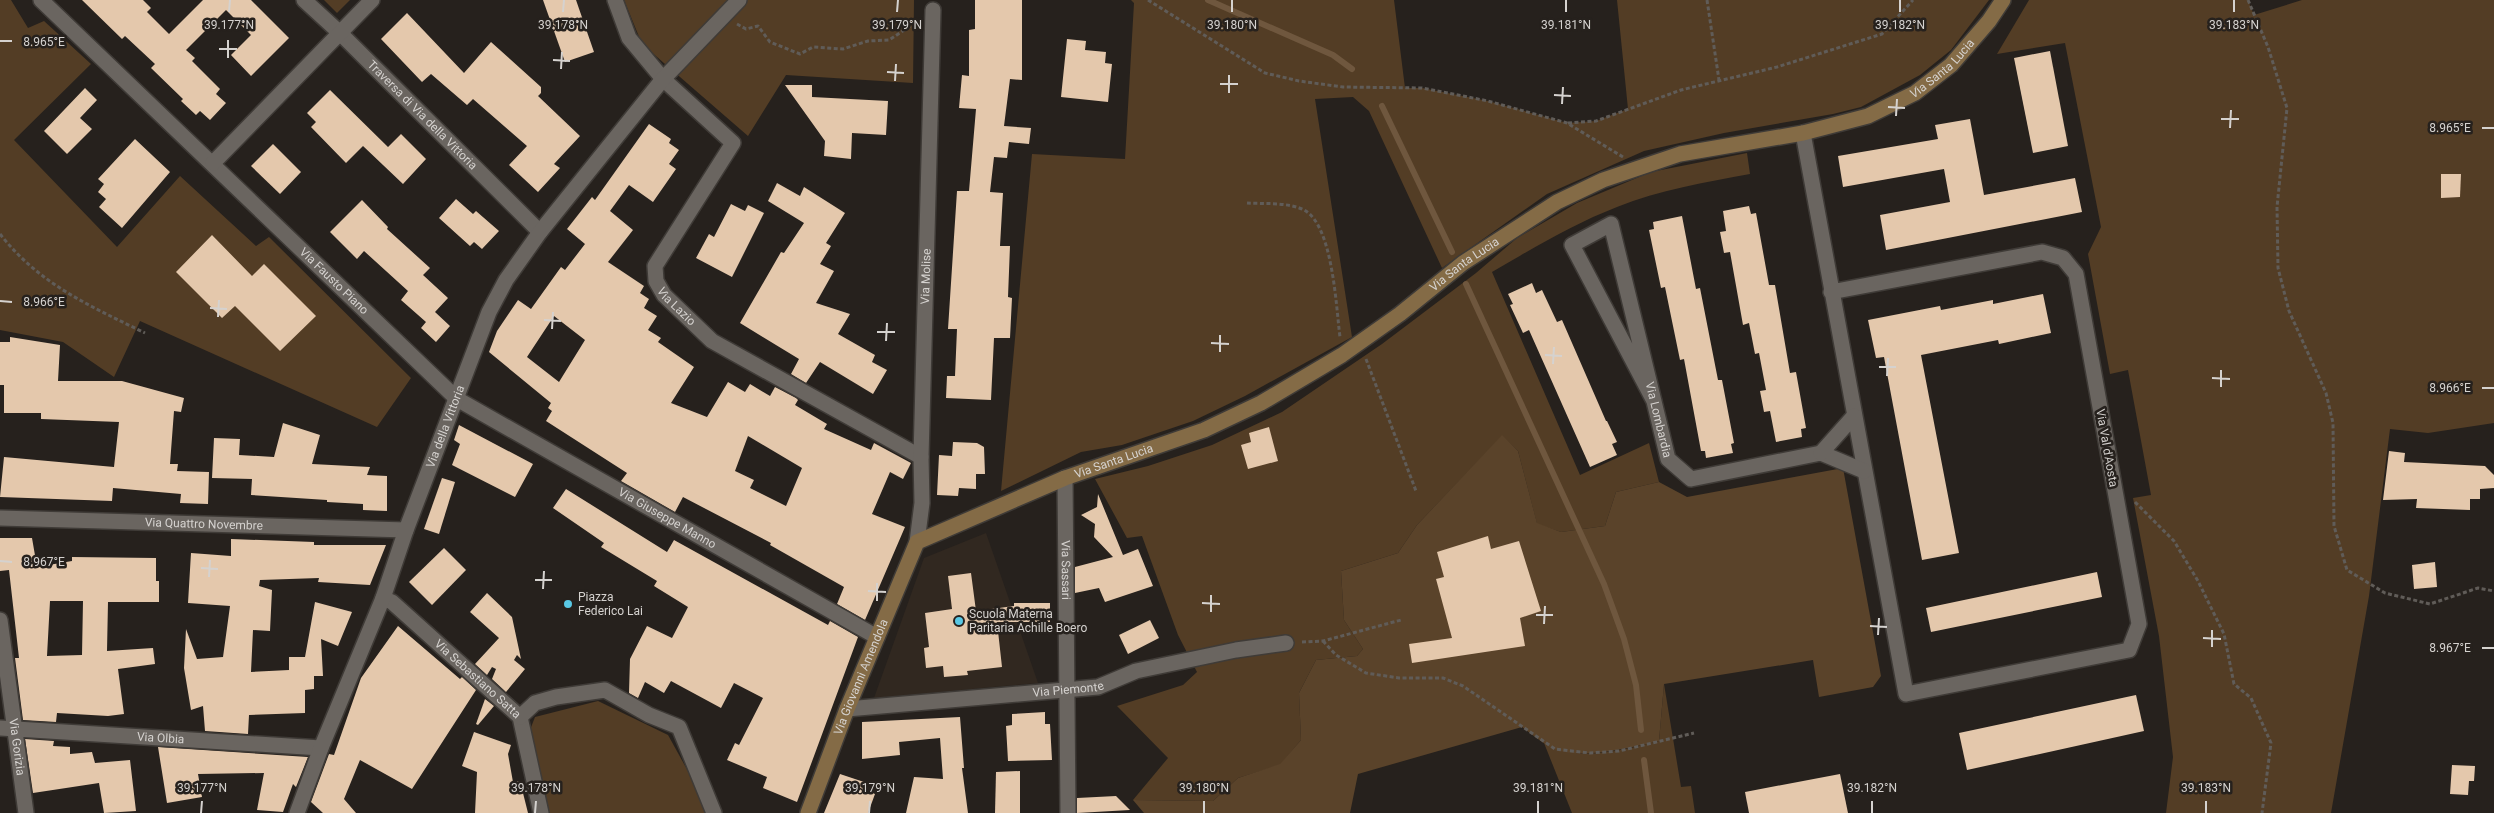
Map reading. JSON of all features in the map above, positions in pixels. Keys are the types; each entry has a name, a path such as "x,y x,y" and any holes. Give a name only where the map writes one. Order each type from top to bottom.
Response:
{"street":[{"name":"Via Fausto Piano","path":"41,0 213,163 456,399"},
{"name":"Traversa di Via della Vittoria","path":"304,0 340,33 540,232"},
{"path":"213,163 372,0"},
{"path":"614,0 629,38 663,79"},
{"name":"Via della Vittoria","path":"298,813 321,748 383,598 406,530 489,312 506,280 540,232 663,79 739,0"},
{"name":"Via Santa Lucia","path":"917,542 1065,478 1204,430 1261,403 1342,355 1400,314 1463,263 1557,202 1634,168 1680,154 1803,133 1868,116 1915,93 1951,65 1989,21 2003,0"},
{"name":"Via Molise","path":"917,542 922,503 921,456 933,10"},
{"name":"Via Lazio","path":"663,79 733,143 655,266 656,281 664,295 712,341 921,456"},
{"path":"1803,133 1864,471"},
{"name":"Via Lombardia","path":"1654,401 1572,246 1611,224 1654,401 1668,459 1691,479 1821,453"},
{"name":"Via Val d'Aosta","path":"1831,292 2042,252 2063,258 2076,274 2139,624 2130,650 1906,694 1864,471"},
{"name":"Via Giuseppe Manno","path":"456,399 877,637"},
{"path":"1854,416 1821,453 1864,471"},
{"name":"Via Sassari","path":"1065,478 1068,813"},
{"name":"Via Quattro Novembre","path":"0,518 406,530"},
{"name":"Via Giovanni Amendola","path":"808,813 847,709 917,542"},
{"name":"Via Sebastiano Satta","path":"383,598 392,602 520,717 541,813"},
{"name":"Via Gorizia","path":"0,620 8,728 26,813"},
{"name":"Via Piemonte","path":"847,709 1098,687 1136,671 1236,650 1286,643"},
{"path":"520,717 535,703 556,697 605,690 649,715 679,727 714,813"},
{"name":"Via Olbia","path":"8,728 321,748"}],"path":[{"path":"1148,0 1266,73 1299,81 1343,87 1422,88 1488,101 1568,123 1620,153 1634,168"},
{"path":"1707,0 1719,80"},
{"path":"1568,123 1596,121 1681,90 1777,68 1882,34 1913,0"},
{"path":"2248,0 2268,47 2287,108 2277,207 2278,268 2289,310 2328,400 2332,423 2334,526 2347,570 2385,594 2430,604 2478,588 2494,590"},
{"path":"724,16 746,29 758,26 770,42 800,54 813,47 843,49 868,42 889,40 933,10"},
{"path":"1247,203 1279,204 1304,210 1317,223 1327,247 1342,355"},
{"path":"0,234 32,270 64,292 145,333"},
{"path":"1360,342 1416,491"},
{"path":"2118,505 2137,502 2174,541 2198,581 2224,634 2234,684 2252,698 2271,743 2262,813"},
{"path":"1286,643 1323,641 1401,620"},
{"path":"1323,641 1336,655 1366,673 1399,678 1443,678 1463,686 1555,749 1590,753 1619,751 1694,733"}],"shaded area":[{"path":"0,0 11,0 28,28 44,21 91,64 14,140 117,247 180,176 256,246 269,237 411,378 377,427 140,321 114,377 63,342 0,330"},
{"path":"324,0 350,0 337,13"},
{"path":"624,0 914,0 913,83 786,75 748,136 642,44"},
{"path":"1131,0 1394,0 1405,88 1422,88 1488,101 1567,123 1596,121 1628,109 1617,0 1989,0 1951,50 1920,75 1861,107 1833,114 1724,133 1644,151 1547,194 1442,268 1369,111 1353,97 1315,99 1352,337 1245,396 1193,421 1122,445 1081,452 1001,491 1032,154 1125,159 1134,3"},
{"path":"2029,0 2248,0 2254,15 2302,0 2494,0 2494,423 2428,433 2390,429 2369,596 2331,813 2166,813 2173,757 2159,636 2133,498 2151,495 2128,370 2110,374 2088,254 2101,227 2065,43 1997,54"},
{"path":"1747,153 1750,174 1666,191 1617,207 1569,229 1492,272 1580,475 1649,443 1659,482 1616,492 1605,526 1561,532 1537,524 1518,451 1502,436 1417,525 1398,553 1341,571 1344,620 1363,649 1357,656 1316,660 1299,693 1301,740 1280,765 1238,778 1213,801 1133,800 1168,758 1117,706 1183,685 1197,672 1178,635 1142,536 1127,538 1095,479 1148,466 1212,445 1282,412 1382,344 1476,273 1517,238 1577,203 1651,172"},
{"path":"1502,435 1518,451 1537,523 1561,532 1605,526 1616,492 1659,482 1687,497 1843,468 1881,676 1873,687 1819,697 1813,660 1664,684 1659,741 1606,752 1565,752 1550,747 1522,727 1358,774 1350,813 1144,813 1133,800 1213,801 1238,778 1280,764 1301,740 1299,693 1316,660 1357,656 1363,649 1344,620 1341,571 1398,553 1417,525"},
{"name":"Scuola Materna Paritaria Achille Boero","path":"986,533 1038,683 874,698 924,558"},
{"path":"1664,684 1681,787 1691,786 1695,813 1572,813 1544,743 1557,749 1586,754 1616,751 1659,741"},
{"path":"598,701 668,735 689,773 705,813 549,813 530,730 535,717"}],"building":[{"path":"82,0 143,0 151,8 147,12 169,34 203,0 251,0 289,38 251,76 231,55 251,35 226,10 186,50 195,58 192,61 220,89 216,94 226,103 210,120 200,111 196,115 181,101 183,99 151,68 155,64 125,36 122,39"},
{"path":"543,0 576,0 594,52 565,62"},
{"path":"975,0 1022,0 1022,80 1010,79 1004,126 1031,128 1029,144 1009,142 1007,158 994,157 990,192 1003,193 1000,246 1010,246 1008,297 1012,298 1010,338 994,338 991,400 946,398 947,376 955,376 957,329 948,329 957,191 969,191 976,109 959,108 962,75 969,76 969,30 975,29"},
{"path":"407,13 464,73 491,42 541,87 541,93 538,96 580,136 554,164 560,168 538,192 509,165 527,146 473,99 467,105 431,74 422,82 381,39"},
{"path":"1067,39 1086,41 1085,50 1106,52 1105,63 1112,64 1108,102 1061,97"},
{"path":"2050,51 2068,146 2033,153 2014,58"},
{"path":"785,85 812,85 812,97 888,101 886,135 852,133 851,159 824,156 825,141"},
{"path":"85,88 97,100 80,118 92,129 67,154 44,131"},
{"path":"330,90 388,147 401,134 426,159 403,184 363,146 346,163 311,127 316,122 307,113"},
{"path":"1970,119 1984,195 2075,178 2082,212 1886,250 1880,215 1950,202 1944,169 1843,187 1838,156 1938,139 1935,125"},
{"path":"649,124 671,139 669,143 679,150 669,164 676,169 653,202 629,185 610,211 633,230 608,262 644,286 640,293 649,299 644,308 657,316 648,330 661,338 658,342 694,367 671,403 707,417 728,382 745,392 750,384 770,396 775,387 796,398 798,400 795,405 827,424 824,429 871,450 874,443 911,463 903,479 890,472 872,514 905,527 865,620 837,604 844,587 770,545 771,543 683,497 675,512 621,481 627,473 546,421 552,411 548,408 551,403 489,352 497,331 518,300 531,309 561,267 565,270 585,244 567,229 592,197 595,200","holes":["554,316 585,340 559,382 527,357","748,436 802,468 786,506 750,488 754,480 735,471"]},
{"path":"135,139 170,172 122,228 99,207 106,199 98,192 104,184 98,179"},
{"path":"273,144 301,172 280,194 251,166"},
{"path":"2441,174 2461,174 2460,197 2441,198"},
{"path":"777,183 800,196 804,187 845,213 826,243 831,246 820,264 834,271 816,303 850,314 838,334 875,355 872,362 887,370 873,394 820,362 806,383 791,374 799,359 740,323 781,252 784,253 804,223 768,201"},
{"path":"456,199 473,214 476,211 499,231 482,249 474,242 470,246 439,218"},
{"path":"362,200 388,227 387,229 430,268 423,275 448,298 435,312 450,326 436,342 421,328 426,322 401,300 408,291 364,251 357,259 330,232"},
{"path":"731,204 745,211 748,205 764,213 732,277 696,258 709,234 714,237"},
{"path":"1749,206 1751,214 1756,213 1769,285 1775,285 1790,373 1796,372 1806,428 1801,429 1802,437 1776,442 1770,411 1764,412 1760,391 1766,390 1759,353 1755,354 1749,323 1743,325 1730,252 1724,253 1720,232 1726,231 1723,211"},
{"path":"1682,216 1696,289 1700,288 1718,380 1722,380 1734,443 1731,444 1733,453 1706,458 1705,451 1701,451 1684,359 1680,360 1665,287 1661,288 1649,230 1654,229 1653,222"},
{"path":"212,235 252,276 264,264 316,316 280,351 235,306 222,318 176,272"},
{"path":"1532,283 1536,293 1542,290 1557,322 1562,320 1617,442 1612,444 1617,455 1590,467 1529,330 1523,333 1510,305 1513,304 1508,294"},
{"path":"2043,294 2051,333 1999,344 1998,340 1921,355 1959,553 1922,560 1884,357 1876,358 1868,320 1940,306 1941,310 1993,300 1993,304"},
{"path":"10,337 60,345 58,381 122,381 184,398 181,412 174,411 170,464 178,464 177,471 209,472 208,504 180,503 181,494 113,488 112,501 0,497 4,457 114,467 119,422 41,419 41,413 4,413 4,385 0,385 0,342 10,342"},
{"path":"283,423 320,435 312,464 370,467 367,475 387,476 387,511 363,510 363,504 251,495 252,479 212,478 214,438 240,439 239,455 274,457"},
{"path":"459,425 533,464 515,497 452,465 460,444 454,440"},
{"path":"1269,427 1278,461 1248,469 1241,445 1251,442 1249,433"},
{"path":"953,442 977,443 984,447 985,474 976,474 976,489 959,488 958,496 937,495 939,455 952,456"},
{"path":"2389,451 2405,453 2404,462 2485,466 2494,475 2494,488 2480,489 2480,499 2470,499 2470,510 2416,508 2417,499 2383,500"},
{"path":"442,478 455,482 439,534 424,529"},
{"path":"566,489 667,552 674,540 828,625 830,621 858,637 797,802 763,788 767,777 727,760 735,743 739,745 763,698 734,683 721,708 671,681 664,693 645,682 638,698 629,693 630,659 647,626 672,638 688,607 654,586 657,581 601,547 604,543 553,508"},
{"path":"1098,494 1123,555 1138,549 1153,586 1105,602 1099,588 1075,593 1075,567 1113,557 1094,537 1095,524 1081,515 1097,507"},
{"path":"1488,536 1491,549 1519,541 1541,611 1520,618 1525,646 1412,663 1409,644 1452,638 1436,579 1444,577 1437,552"},
{"path":"0,538 32,538 37,567 72,561 72,557 156,558 156,581 159,581 159,602 108,602 107,651 153,648 155,664 118,669 124,714 108,716 57,713 56,722 23,720 15,658 19,658 9,570 0,571","holes":["50,601 83,601 82,655 47,656"]},
{"path":"231,539 314,542 314,545 386,545 370,585 318,582 319,578 260,580 259,586 272,590 270,631 253,630 251,672 289,670 289,657 305,657 315,602 352,612 338,646 321,639 323,676 314,676 314,689 305,690 305,713 249,715 248,734 205,731 203,706 191,710 184,668 186,629 197,659 223,657 230,606 188,603 191,553 231,556"},
{"path":"444,548 466,570 432,605 409,582"},
{"path":"2435,562 2437,587 2414,589 2412,565"},
{"path":"2097,572 2102,597 1931,632 1926,608"},
{"path":"971,573 976,611 1014,606 1014,603 1050,603 1050,622 997,622 1002,667 967,671 968,675 944,677 943,666 926,668 924,648 929,647 925,613 952,609 948,576"},
{"path":"487,593 512,617 521,659 517,655 514,660 525,669 506,692 492,679 496,669 492,667 487,675 475,664 499,638 470,612"},
{"path":"1150,620 1159,638 1128,654 1119,635"},
{"path":"398,626 460,679 462,677 476,690 412,789 360,760 344,799 356,813 323,813 311,802 329,754 334,755 361,678"},
{"path":"2136,695 2144,731 1967,770 1959,733"},
{"path":"485,699 494,706 478,725 476,724"},
{"path":"1045,712 1045,724 1050,724 1052,760 1008,761 1006,726 1012,725 1012,714"},
{"path":"960,717 964,768 962,768 968,813 906,813 914,777 943,779 940,738 899,742 900,755 862,759 862,722"},
{"path":"474,732 511,745 508,754 513,782 520,781 528,813 475,813 477,772 462,766"},
{"path":"25,739 54,741 53,746 70,747 70,754 92,752 95,763 130,760 136,811 104,813 99,783 33,793"},
{"path":"158,747 308,757 296,787 293,784 283,812 257,810 264,773 198,774 202,797 167,803"},
{"path":"2452,765 2475,766 2474,781 2469,781 2468,795 2450,794"},
{"path":"1020,771 1020,813 995,813 996,772"},
{"path":"840,774 867,783 865,790 875,794 868,813 824,813"},
{"path":"1840,774 1848,813 1749,813 1745,792"},
{"path":"1116,796 1130,810 1077,813 1077,798"}],"waterway":[{"path":"1208,0 1333,55 1352,69"},
{"path":"1382,106 1452,252"},
{"path":"1466,284 1604,584 1624,639 1636,685 1641,730"},
{"path":"1644,760 1651,813"}],"place":[{"name":"Piazza Federico Lai","path":"568,604"},
{"name":"Scuola Materna Paritaria Achille Boero","path":"959,621"}]}
